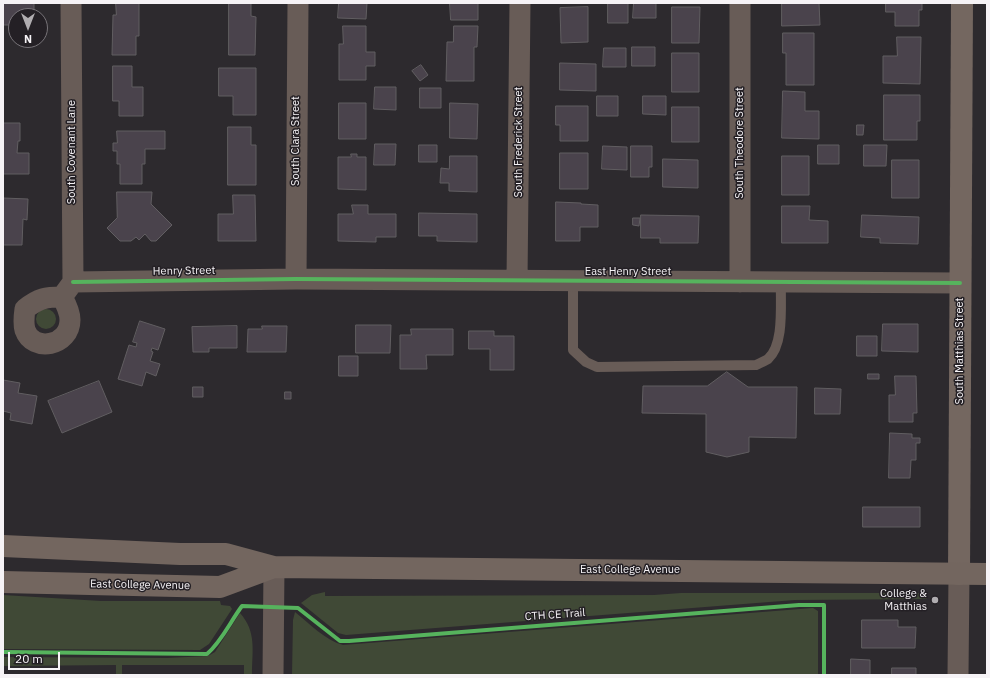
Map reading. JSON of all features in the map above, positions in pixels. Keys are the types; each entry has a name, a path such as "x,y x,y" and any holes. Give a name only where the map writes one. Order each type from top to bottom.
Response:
{"main road":[{"name":"East College Avenue","path":"3,546 180,554 226,554 274,567 987,574"},
{"name":"East College Avenue","path":"3,582 220,587 274,567"}],"street":[{"name":"South Covenant Lane","path":"68,289 71,3"},
{"name":"South Clara Street","path":"296,279 298,3"},
{"name":"South Frederick Street","path":"517,280 520,3"},
{"name":"South Theodore Street","path":"740,3 740,282"},
{"name":"South Matthias Street","path":"958,675 962,3"},
{"name":"Henry Street","path":"68,289 296,279"},
{"name":"East Henry Street","path":"296,279 960,283"},
{"path":"273,675 274,567"}],"lane":[{"path":"573,281 573,350 586,362 596,367 756,365 768,359 775,348 780,333 781,282"}],"green space":[{"path":"46,309 53,312 56,319 53,326 46,329 39,326 36,319 39,312"},
{"path":"325,592 325,596 654,595 681,593 926,593 927,599 795,600 346,635 338,633 301,603 312,595"},
{"path":"3,595 101,601 220,601 221,605 230,606 232,609 209,644 200,650 3,649"},
{"path":"813,608 818,611 818,675 292,675 293,620 295,612 324,636 343,645"},
{"path":"240,613 249,627 251,635 253,650 252,675 244,675 244,665 122,665 122,675 116,675 116,665 3,666 3,657 167,658 208,656 215,652"}],"building":[{"path":"3,3 34,3 34,8 8,8 8,25 3,25"},
{"path":"116,3 139,3 139,36 136,36 136,55 112,55 113,15 116,15"},
{"path":"229,3 251,3 251,16 256,17 255,55 229,55"},
{"path":"339,3 367,3 366,19 338,18"},
{"path":"450,3 478,3 478,20 451,20"},
{"path":"608,3 628,3 628,23 608,23"},
{"path":"634,3 656,3 656,18 633,18"},
{"path":"782,3 819,3 820,25 782,26"},
{"path":"886,3 922,3 922,10 919,10 919,26 895,26 895,12 886,12"},
{"path":"588,7 588,42 561,43 560,8"},
{"path":"672,7 700,7 699,43 672,43"},
{"path":"343,26 366,26 366,52 375,52 375,66 366,66 366,80 339,80 339,44 343,44"},
{"path":"454,26 478,26 477,47 474,47 474,81 446,81 447,42 453,42"},
{"path":"783,33 814,33 814,85 786,85 786,53 783,53"},
{"path":"897,37 921,37 920,84 883,83 883,56 897,56"},
{"path":"632,47 655,47 655,66 632,66"},
{"path":"604,48 626,48 626,67 603,67"},
{"path":"672,53 699,53 699,92 672,92"},
{"path":"560,63 596,64 596,91 560,90"},
{"path":"421,65 428,75 420,81 412,71"},
{"path":"113,66 132,66 132,87 143,87 143,116 119,116 119,101 113,101"},
{"path":"219,68 256,68 256,115 233,115 233,96 219,96"},
{"path":"375,87 396,87 396,110 374,109"},
{"path":"420,88 441,88 441,108 420,108"},
{"path":"783,91 805,92 805,111 819,111 819,139 782,138"},
{"path":"884,95 920,95 920,121 917,121 917,140 884,140"},
{"path":"597,96 618,96 618,116 597,116"},
{"path":"643,96 666,96 666,115 643,114"},
{"path":"339,103 366,103 366,139 339,139"},
{"path":"450,103 478,104 477,139 450,138"},
{"path":"556,106 588,106 588,141 560,141 560,125 556,125"},
{"path":"672,107 699,107 699,142 672,142"},
{"path":"3,123 20,123 20,141 18,141 17,153 29,153 29,174 3,174"},
{"path":"857,125 864,125 863,135 857,135"},
{"path":"228,127 251,127 251,145 256,145 256,185 228,185"},
{"path":"117,131 165,131 165,149 145,149 145,164 142,164 142,184 120,184 120,164 117,164 117,151 113,151 113,143 117,143"},
{"path":"375,144 396,144 395,165 374,165"},
{"path":"419,145 437,145 437,162 419,162"},
{"path":"818,145 839,145 839,164 818,164"},
{"path":"864,145 887,145 886,166 864,166"},
{"path":"603,146 627,147 627,170 602,169"},
{"path":"631,146 652,146 652,167 649,167 649,177 631,177"},
{"path":"560,153 588,153 588,189 560,189"},
{"path":"351,154 357,154 357,157 366,157 366,190 338,189 338,157 351,157"},
{"path":"450,156 477,156 477,192 449,191 449,183 440,183 441,168 449,169"},
{"path":"782,156 809,156 809,195 782,195"},
{"path":"663,159 698,160 698,188 663,187"},
{"path":"892,160 919,160 919,198 892,198"},
{"path":"117,192 152,192 151,204 172,225 156,241 151,241 145,234 139,240 136,237 131,241 120,241 107,228 117,218"},
{"path":"233,195 255,195 256,241 218,241 218,214 233,214"},
{"path":"3,198 28,199 27,220 23,219 22,245 3,245"},
{"path":"556,202 598,205 598,227 580,227 580,241 556,241"},
{"path":"352,205 368,205 368,214 396,214 396,237 376,237 376,242 338,241 338,214 353,214"},
{"path":"782,206 810,206 809,220 828,221 828,243 782,243"},
{"path":"419,213 477,214 477,242 437,241 437,236 419,236"},
{"path":"641,215 699,216 698,243 660,243 660,238 641,238"},
{"path":"862,215 919,217 918,244 880,243 880,238 861,237"},
{"path":"633,218 640,218 639,226 633,225"},
{"path":"140,321 165,329 158,350 152,348 151,351 153,352 150,361 160,364 156,376 146,372 142,386 118,379 129,345 136,347 137,343 133,342"},
{"path":"883,324 918,324 918,352 882,351"},
{"path":"356,325 391,325 390,353 356,353"},
{"path":"237,326 237,348 209,348 209,352 193,352 192,327"},
{"path":"262,326 287,326 286,352 247,352 248,329 262,329"},
{"path":"411,329 453,329 453,355 426,355 427,369 400,369 400,335 411,335"},
{"path":"469,331 494,331 494,336 514,336 514,370 490,370 490,349 469,349"},
{"path":"857,336 877,336 877,356 857,356"},
{"path":"339,356 358,356 358,376 339,376"},
{"path":"727,372 748,387 797,387 796,438 749,437 749,452 727,457 706,452 706,414 642,413 643,386 707,386"},
{"path":"868,374 879,374 879,379 868,379"},
{"path":"895,376 916,376 917,413 913,413 913,422 889,422 889,395 895,395"},
{"path":"3,380 20,383 18,393 37,396 32,424 10,420 11,413 3,411"},
{"path":"99,381 112,412 62,433 48,401"},
{"path":"193,387 203,387 203,397 193,397"},
{"path":"815,388 841,389 840,414 815,414"},
{"path":"285,392 291,392 291,399 285,399"},
{"path":"890,433 912,434 912,438 920,438 920,443 916,443 916,460 911,460 910,478 889,478"},
{"path":"863,507 920,507 920,527 863,527"},
{"path":"862,620 898,620 898,627 916,627 915,648 862,648"},
{"path":"851,659 870,660 870,675 851,675"},
{"path":"892,668 916,668 916,675 892,675"}],"cycle path":[{"path":"73,282 296,279 960,283"},
{"name":"CTH CE Trail","path":"3,652 207,654 222,637 242,606 298,608 340,641 349,641 799,605 824,605 824,675"}],"place":[{"name":"College & Matthias","path":"935,600"}]}
